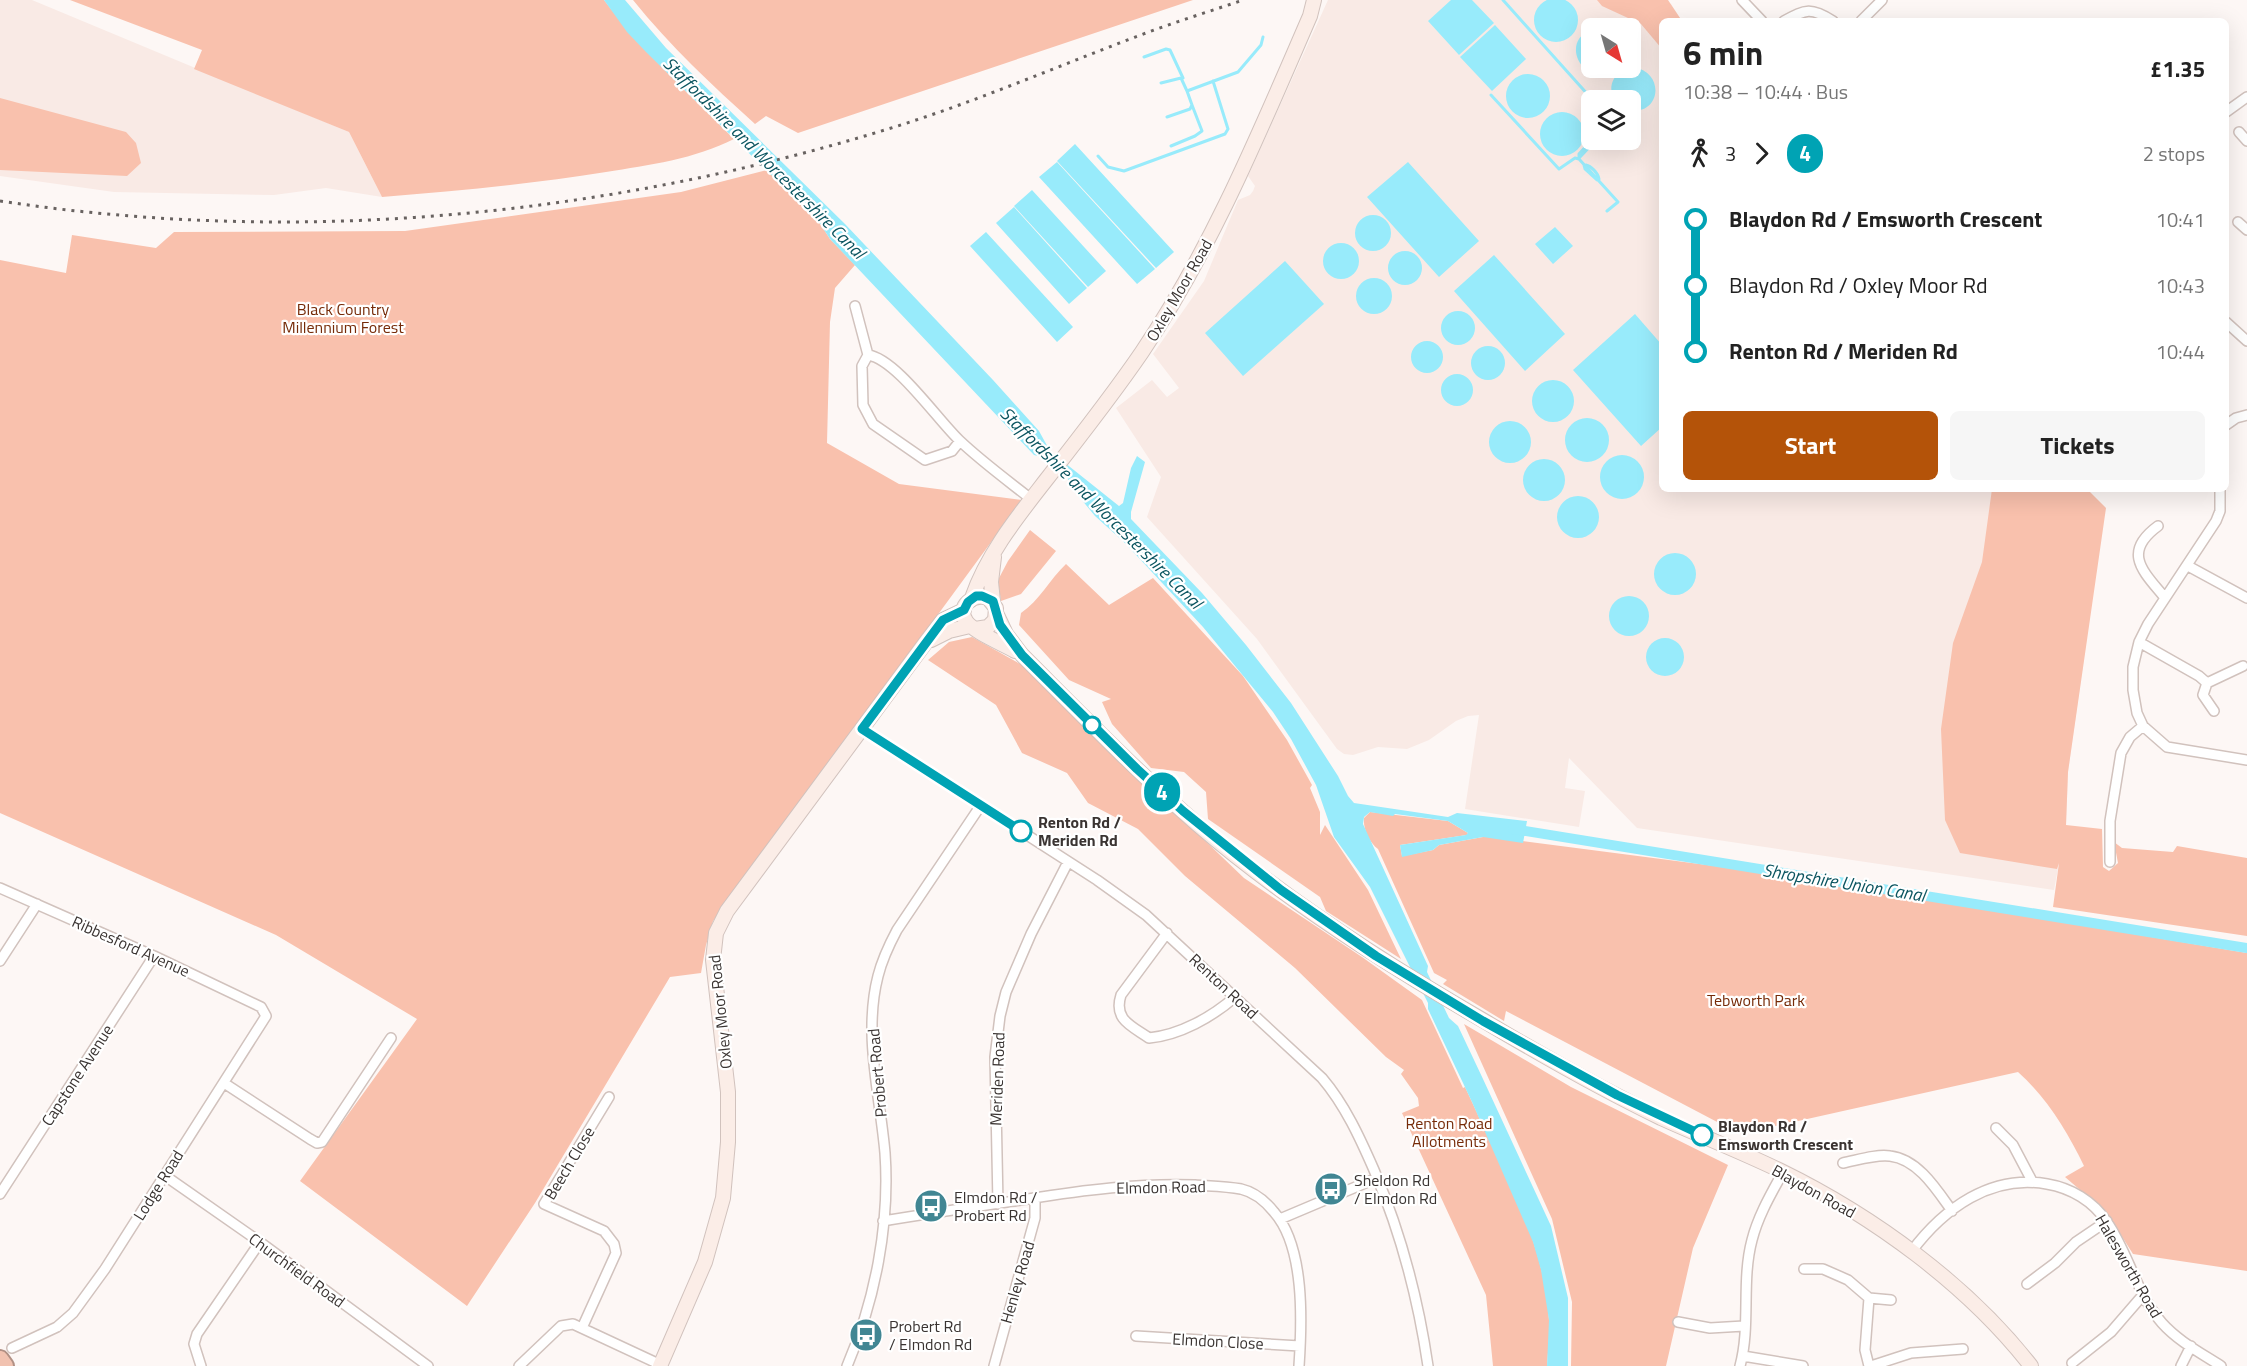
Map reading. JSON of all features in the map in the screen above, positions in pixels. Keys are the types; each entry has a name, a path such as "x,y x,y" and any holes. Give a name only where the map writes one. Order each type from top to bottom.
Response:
{"highway":[{"path":"5,1366 6,1353"}],"street":[{"name":"Oxley Moor Road","path":"972,598 980,575 994,552 1140,354 1178,297 1207,244 1306,24 1314,0"},
{"path":"1742,0 1759,18"},
{"path":"1864,18 1882,0"},
{"path":"1789,18 1804,10 1818,11 1828,18"},
{"path":"2229,110 2247,97"},
{"path":"2239,132 2247,141"},
{"path":"2238,222 2247,230"},
{"path":"855,306 864,322 863,340 868,355 862,366 863,405 873,424 925,460 952,451 960,441"},
{"path":"2229,325 2247,341"},
{"path":"868,355 876,356 901,375 960,441 1031,499"},
{"path":"2229,423 2247,415"},
{"path":"2220,492 2220,511 2216,521 2139,642 2133,667 2133,690 2137,713 2143,726 2168,747 2247,760"},
{"path":"2158,540 2154,529 2141,544 2138,561 2141,569 2165,598"},
{"name":"Oxley Moor Road","path":"993,601 990,582 994,552"},
{"path":"2188,566 2247,598"},
{"path":"982,596 993,601 997,615 988,627 973,627 964,618 964,610 972,598 982,596"},
{"name":"Oxley Moor Road","path":"660,1366 696,1286 719,1216 726,1175 729,1109 713,960 716,933 727,911 926,642 943,620 964,610"},
{"name":"Blaydon Road","path":"997,615 1006,634 1022,655 1137,769 1198,825 1281,890 1383,960 1564,1067 1661,1117 1783,1172 1839,1203 1911,1252 1980,1311 2031,1366"},
{"name":"Oxley Moor Road","path":"926,642 949,631 973,627"},
{"name":"Blaydon Road","path":"973,627 1022,655"},
{"path":"2139,642 2199,676 2207,683"},
{"path":"2214,711 2202,695 2207,683 2243,666"},
{"path":"2110,862 2110,821 2121,753 2130,737 2143,726"},
{"name":"Renton Road","path":"862,729 1121,896 1167,933 1314,1071 1331,1090 1352,1124 1387,1199 1405,1253 1428,1366"},
{"name":"Probert Road","path":"847,1366 870,1298 883,1221 885,1154 872,1024 878,975 897,930 981,805"},
{"name":"Meriden Road","path":"998,1203 995,1057 1000,1016 1006,992 1031,934 1068,862"},
{"name":"Ribbesford Avenue","path":"0,888 154,956 261,1007"},
{"path":"0,961 37,904"},
{"path":"1167,933 1121,995 1118,1005 1123,1019 1149,1038 1163,1036 1210,1016 1235,997"},
{"name":"Capstone Avenue","path":"0,1194 154,956"},
{"name":"Lodge Road","path":"6,1353 57,1327 73,1313 105,1269 265,1021 266,1016 261,1007"},
{"path":"224,1083 317,1143 322,1142 391,1038"},
{"name":"Beech Close","path":"582,1328 616,1253 614,1244 604,1231 544,1204 609,1097"},
{"path":"1996,1128 2013,1145 2032,1181"},
{"path":"1844,1163 1889,1155 1900,1158 1912,1165 1933,1184 1952,1211"},
{"path":"1740,1366 1743,1356 1751,1241 1763,1210 1783,1172"},
{"name":"Churchfield Road","path":"165,1175 428,1366"},
{"path":"1280,1220 1377,1178"},
{"name":"Halesworth Road","path":"1911,1252 1933,1227 1982,1191 1997,1185 2032,1181 2061,1186 2074,1192 2107,1221 2143,1295 2162,1322 2191,1346 2221,1366"},
{"name":"Elmdon Road","path":"883,1221 1129,1185 1164,1184 1243,1190 1265,1202 1280,1220 1292,1248 1301,1301 1299,1366"},
{"name":"Henley Road","path":"994,1366 1035,1218 1035,1198"},
{"path":"2027,1284 2055,1263 2076,1242 2107,1221"},
{"path":"201,1366 194,1344 197,1334 260,1242"},
{"path":"1804,1269 1823,1269 1848,1280 1869,1298 1891,1300"},
{"path":"2072,1363 2111,1332 2143,1295"},
{"path":"1869,1298 1865,1350 1873,1366 1911,1353 1950,1348 1963,1349"},
{"path":"1678,1322 1710,1328 1730,1325 1744,1326"},
{"path":"519,1366 561,1326 573,1324 660,1366"},
{"path":"20,1332 24,1342"},
{"name":"Elmdon Close","path":"1136,1336 1300,1346"},
{"path":"2181,1366 2191,1346"},
{"path":"1743,1356 1803,1366"}],"shaded area":[{"path":"0,0 32,0 349,132 382,197 326,188 274,195 114,192 0,176"},
{"path":"1328,0 1663,0 1671,4 1680,18 1659,18 1659,492 2089,492 2105,507 2068,772 2066,826 2054,890 1637,828 1569,758 1565,788 1585,791 1579,827 1465,809 1479,715 1468,716 1456,721 1429,740 1407,749 1378,747 1353,755 1344,754 1337,749 1257,639 1147,517 1161,477 1116,408 1152,380 1167,397 1179,388 1153,354 1204,281 1238,200 1250,195 1255,186 1248,176"}],"green space":[{"path":"70,0 604,0 650,55 734,139 704,152 639,167 522,184 382,197 349,132 194,69 202,50"},
{"path":"633,0 1193,0 798,133 766,116 755,124 707,80"},
{"path":"1597,0 1668,0 1680,18 1659,18 1659,45 1641,24 1641,18 1628,18 1602,6"},
{"path":"0,98 126,132 136,143 141,163 127,176 0,170"},
{"name":"Black Country Millennium Forest","path":"767,170 819,222 830,239 855,265 835,288 830,322 827,443 899,484 1022,500 713,921 701,973 670,977 535,1203 467,1306 300,1181 417,1019 276,935 0,813 0,260 66,273 72,235 156,248 174,232 405,231 681,192"},
{"path":"1992,492 2090,492 2106,508 2068,772 2066,825 2102,829 2103,867 2109,871 2118,863 2114,842 2122,848 2173,852 2177,846 2247,858 2247,936 2053,907 2059,863 2057,869 1960,853 1945,820 1941,729 1953,643 1982,562"},
{"path":"1030,530 1056,551 1021,594 1001,601 998,580 1008,561"},
{"path":"1066,564 1109,605 1153,578 1243,676 1287,740 1312,785 1310,788 1320,812 1320,835 1325,825 1368,890 1401,959 1326,911 1320,897 1208,819 1206,792 1184,772 1151,768 1112,724 1102,702 1111,699 1069,680 1019,625 1021,613"},
{"name":"Renton Road Allotments","path":"972,637 1022,665 1244,878 1422,1000 1509,1181 1531,1235 1546,1291 1549,1326 1547,1366 1493,1366 1486,1295 1402,1113 1419,1106 1418,1098 1401,1074 1404,1070 1386,1057 1295,968 1185,876 1138,829 1088,803 1067,773 1022,753 996,705 928,660 949,642"},
{"name":"Tebworth Park","path":"1370,812 1448,821 1468,833 1400,845 1402,856 1433,850 1439,845 1491,837 1769,873 2247,953 2247,1271 2133,1254 2107,1213 2065,1177 2084,1166 2056,1116 2018,1072 1740,1134 1506,1011 1504,1021 1443,984 1447,980 1434,973 1378,849 1367,835 1364,818"},
{"path":"1464,1024 1571,1087 1728,1165 1693,1248 1666,1366 1571,1366 1572,1302 1552,1219"}],"water":[{"name":"Staffordshire and Worcestershire Canal","path":"604,0 625,0 666,48 845,224 993,380 1039,431 1050,451 1119,506 1123,503 1131,468 1137,456 1145,462 1131,519 1202,593 1246,645 1291,703 1354,803 1448,817 1457,813 1527,821 1523,843 1483,837 1439,845 1433,850 1402,857 1400,845 1468,833 1448,821 1395,814 1393,816 1370,812 1364,817 1363,824 1428,966 1427,972 1449,1018 1458,1026 1551,1226 1568,1298 1568,1366 1547,1366 1549,1320 1541,1270 1533,1242 1472,1102 1428,1009 1428,1003 1370,887 1334,837 1316,785 1291,739 1273,712 1203,627 1125,543 1095,516 1072,488 1067,477 1045,458 1034,455 830,239 819,222 627,32"},
{"path":"1451,0 1472,0 1494,23 1459,55 1428,21"},
{"path":"1548,0 1564,0 1576,12 1578,20 1576,28 1564,40 1556,42 1548,40 1536,28 1534,20 1536,12"},
{"path":"1495,25 1526,59 1492,91 1460,57"},
{"path":"1581,37 1581,64 1576,52 1577,43"},
{"path":"1641,70 1644,71 1655,84 1653,100 1641,110 1641,90 1611,90 1615,78 1641,78"},
{"path":"1528,74 1537,75 1544,80 1549,87 1549,105 1544,112 1537,117 1528,118 1519,117 1512,112 1507,105 1506,96 1507,87 1512,80 1519,75"},
{"path":"1562,112 1578,118 1581,124 1581,144 1578,150 1562,156 1546,150 1540,134 1546,118"},
{"path":"1075,144 1174,252 1156,268 1057,161"},
{"path":"1057,162 1155,269 1137,284 1039,177"},
{"path":"1408,162 1479,241 1439,277 1367,197"},
{"path":"1032,190 1106,271 1088,287 1014,206"},
{"path":"1014,207 1087,288 1069,304 996,223"},
{"path":"1373,215 1385,221 1391,233 1385,245 1373,251 1361,245 1355,233 1361,221"},
{"path":"1555,227 1573,246 1553,264 1535,244"},
{"path":"986,232 1073,327 1057,342 970,246"},
{"path":"1341,243 1354,248 1359,261 1354,274 1341,279 1328,274 1323,261 1328,248"},
{"path":"1405,251 1417,256 1422,268 1417,280 1405,285 1393,280 1388,268 1393,256"},
{"path":"1494,255 1565,334 1525,371 1454,291"},
{"path":"1285,261 1324,304 1243,376 1205,333"},
{"path":"1374,278 1387,283 1392,296 1387,309 1374,314 1361,309 1356,296 1361,283"},
{"path":"1458,311 1470,316 1475,328 1470,340 1458,345 1446,340 1441,328 1446,316"},
{"path":"1635,314 1659,342 1659,430 1641,446 1573,370"},
{"path":"1427,341 1439,345 1443,357 1439,369 1427,373 1415,369 1411,357 1415,345"},
{"path":"1488,346 1500,351 1505,363 1500,375 1488,380 1476,375 1471,363 1476,351"},
{"path":"1457,374 1468,379 1473,390 1468,401 1457,406 1446,401 1441,390 1446,379"},
{"path":"1553,380 1561,381 1568,386 1573,393 1573,409 1568,416 1561,421 1553,422 1545,421 1538,416 1533,409 1532,401 1533,393 1538,386 1545,381"},
{"path":"1587,418 1602,425 1609,440 1602,455 1587,462 1572,455 1565,440 1572,425"},
{"path":"1510,421 1525,427 1531,442 1525,457 1510,463 1495,457 1489,442 1495,427"},
{"path":"1622,455 1637,462 1644,477 1637,492 1622,499 1607,492 1600,477 1607,462"},
{"path":"1544,459 1559,465 1565,480 1559,495 1544,501 1529,495 1523,480 1529,465"},
{"path":"1578,496 1593,502 1599,517 1593,532 1578,538 1563,532 1557,517 1563,502"},
{"path":"1675,553 1683,554 1690,559 1695,566 1695,582 1690,589 1683,594 1675,595 1667,594 1660,589 1655,582 1654,574 1655,566 1660,559 1667,554"},
{"path":"1629,596 1643,602 1649,616 1643,630 1629,636 1615,630 1609,616 1615,602"},
{"path":"1665,638 1679,643 1684,657 1679,671 1665,676 1651,671 1646,657 1651,643"}],"waterway":[{"path":"1503,0 1590,97 1589,143 1579,154 1579,159"},
{"path":"1167,117 1190,109 1192,105 1187,91 1238,72 1261,45 1263,37"},
{"path":"1144,57 1166,49 1170,50 1183,78"},
{"path":"1161,83 1181,78 1187,91"},
{"path":"1098,156 1108,167 1124,171 1225,134 1228,129 1213,81"},
{"path":"1491,95 1559,169 1575,158 1579,159 1618,202 1607,211"},
{"path":"1171,146 1202,131 1192,105"},
{"path":"1580,157 1587,150"},
{"path":"1584,165 1585,169 1597,180"},
{"path":"1586,165 1594,170 1599,179"},
{"name":"Shropshire Union Canal","path":"1513,829 2247,948"}],"railway":[{"path":"0,201 112,214 224,221 336,221 448,215 559,202 670,184 780,159 888,129 1243,0"}],"bus line":[{"name":"4","path":"1021,831 862,729 943,620 964,610 968,602 976,596 993,601 1000,625 1022,655 1137,769 1198,825 1281,890 1376,956 1483,1021 1617,1095 1702,1135"}],"place":[{"name":"Renton Rd / Meriden Rd","path":"1021,831"},
{"name":"Blaydon Rd / Emsworth Crescent","path":"1702,1135"},
{"name":"Sheldon Rd / Elmdon Rd","path":"1331,1189"},
{"name":"Elmdon Rd / Probert Rd","path":"931,1206"},
{"name":"Probert Rd / Elmdon Rd","path":"866,1335"}]}
